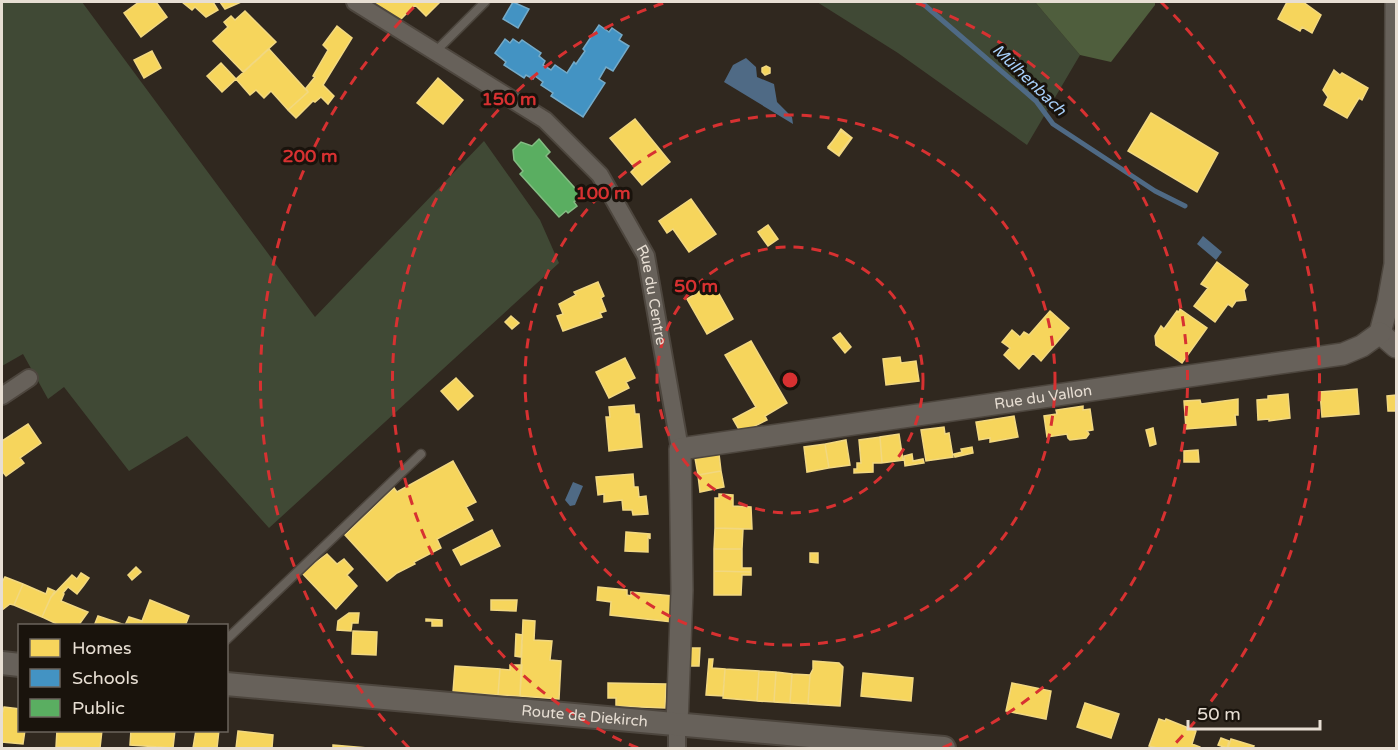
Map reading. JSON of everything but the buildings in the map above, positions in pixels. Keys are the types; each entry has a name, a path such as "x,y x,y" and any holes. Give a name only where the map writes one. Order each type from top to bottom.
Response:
{"main road":[{"path":"2,663 18,665"},
{"name":"Route de Diekirch","path":"228,684 944,748"}],"street":[{"name":"Rue du Centre","path":"355,2 545,120 600,176 646,256 680,449 682,590 677,724"},
{"path":"1396,2 1395,264 1380,333 1396,347"},
{"name":"Rue du Vallon","path":"680,449 1343,354 1362,346 1380,333"},
{"path":"2,396 29,378"},
{"path":"677,724 677,748"}],"lane":[{"path":"436,51 485,2"},
{"path":"228,638 421,454"}],"green space":[{"path":"2,2 82,2 315,317 484,141 540,220 559,263 269,528 187,436 129,471 64,387 48,399 23,354 2,366"},
{"path":"817,2 1035,2 1080,55 1027,145 898,53"},
{"path":"1035,2 1155,2 1155,5 1111,62 1080,55"}],"water":[{"path":"746,58 756,67 757,77 774,84 777,102 792,117 793,124 724,82 733,65"},
{"path":"1203,236 1222,252 1216,260 1197,244"},
{"path":"573,482 583,486 575,505 570,506 565,500"}],"waterway":[{"name":"Mülhenbach","path":"921,2 1036,101 1053,124 1155,191 1185,206"}]}
